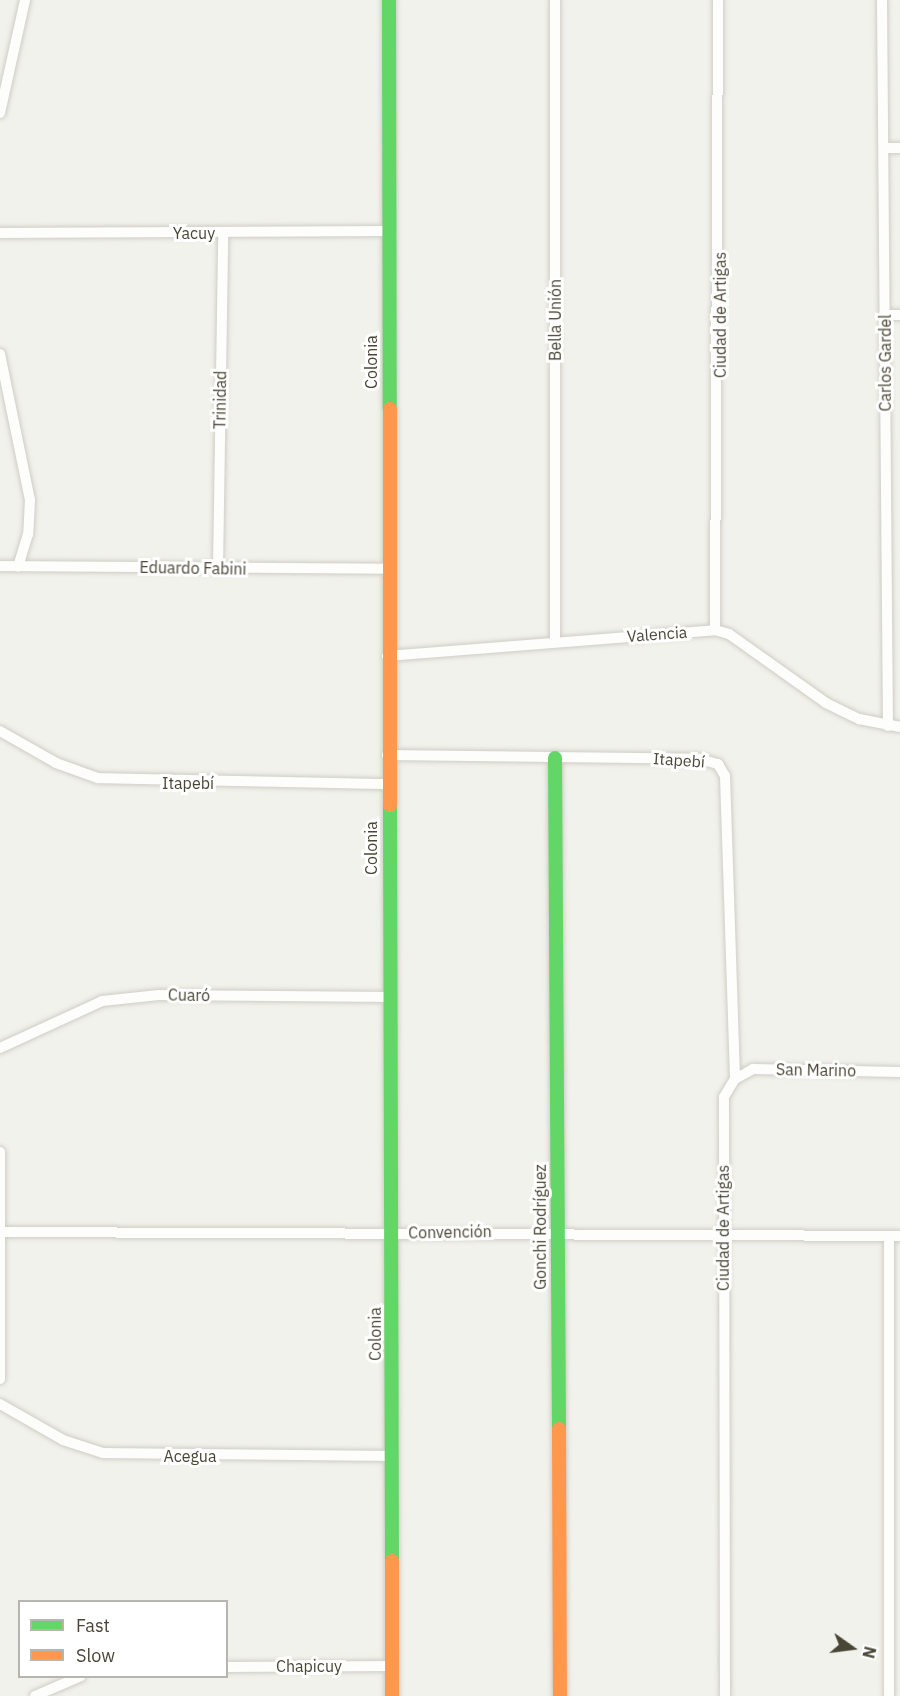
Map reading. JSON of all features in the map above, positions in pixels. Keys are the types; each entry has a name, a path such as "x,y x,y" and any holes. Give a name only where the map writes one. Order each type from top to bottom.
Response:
{"street":[{"path":"0,113 25,0"},
{"name":"Colonia","path":"388,0 387,784 392,1233 392,1696"},
{"name":"Bella Unión","path":"555,0 555,640"},
{"name":"Ciudad de Artigas","path":"715,630 718,0"},
{"name":"Carlos Gardel","path":"882,0 888,726"},
{"path":"885,148 900,148"},
{"name":"Yacuy","path":"0,233 388,231"},
{"name":"Trinidad","path":"218,568 223,233"},
{"path":"885,315 900,315"},
{"path":"0,354 30,500 28,534 18,566"},
{"name":"Eduardo Fabini","path":"0,566 387,569"},
{"name":"Valencia","path":"387,656 555,640 715,630 729,634 826,703 888,726 900,727"},
{"name":"Itapebí","path":"0,731 56,763 98,778 387,784"},
{"name":"Itapebí","path":"387,755 700,759 718,764"},
{"name":"Gonchi Rodríguez","path":"555,758 560,1696"},
{"name":"Ciudad de Artigas","path":"718,764 725,776 735,1079 724,1097 722,1236 725,1696"},
{"name":"Cuaró","path":"0,1048 102,1001 159,995 389,997"},
{"name":"San Marino","path":"735,1079 753,1069 900,1072"},
{"path":"0,1152 0,1379"},
{"name":"Convención","path":"1,1232 556,1231 722,1236 894,1236"},
{"path":"889,1696 894,1236"},
{"name":"Acegua","path":"0,1404 63,1440 104,1453 391,1456"},
{"name":"Chapicuy","path":"228,1667 392,1666"},
{"path":"35,1696 79,1678"}],"traffic: fast":[{"path":"389,0 390,409"},
{"path":"555,758 559,1429"},
{"path":"390,805 392,1561"}],"traffic: slow":[{"path":"390,409 390,805"},
{"path":"559,1429 560,1696"},
{"path":"392,1561 392,1696"}]}
